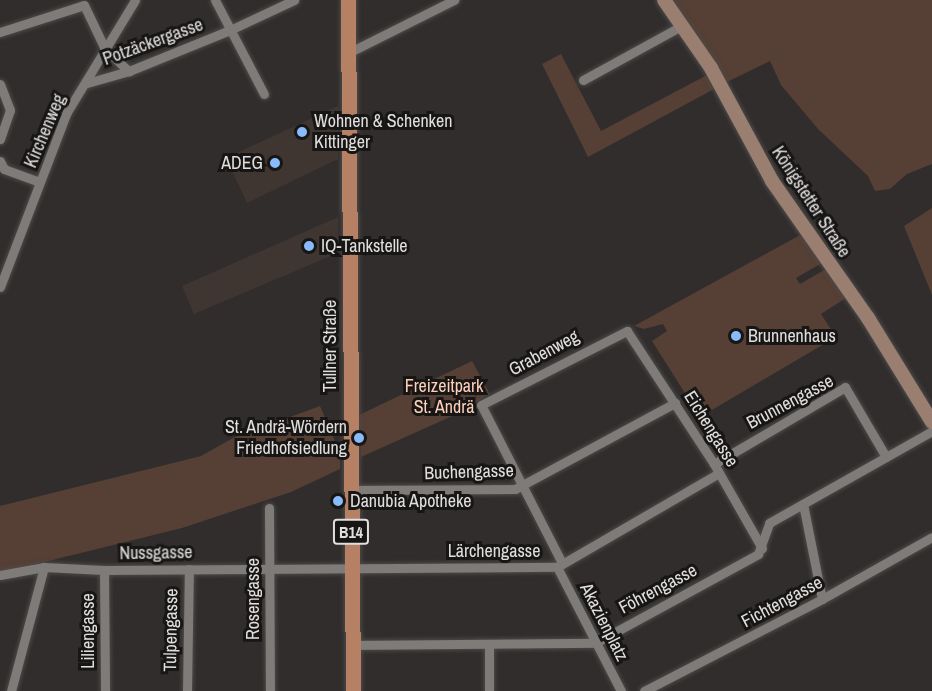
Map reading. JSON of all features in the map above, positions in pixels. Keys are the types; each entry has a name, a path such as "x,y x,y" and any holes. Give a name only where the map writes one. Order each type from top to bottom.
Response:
{"main road":[{"name":"Tullner Straße","path":"348,0 352,691"},
{"name":"Königstetter Straße","path":"664,0 683,25 772,181 868,318 932,422"}],"street":[{"name":"Kirchenweg","path":"0,287 67,112 87,83 135,0"},
{"path":"215,0 264,94"},
{"name":"Potzäckergasse","path":"87,83 129,71 230,30 294,0"},
{"path":"348,53 454,0"},
{"path":"0,32 83,2 105,49 129,71"},
{"path":"583,80 683,25"},
{"path":"0,84 4,100 10,110 0,140"},
{"path":"0,161 4,169 40,183"},
{"name":"Eichengasse","path":"627,331 714,464 762,548"},
{"name":"Grabenweg","path":"481,409 502,394 627,331"},
{"name":"Brunnengasse","path":"714,464 844,387 886,457"},
{"name":"Buchengasse","path":"351,490 522,487 675,403"},
{"name":"Akazienplatz","path":"481,409 522,487 595,643 621,691"},
{"path":"762,548 769,523 932,431"},
{"name":"Lärchengasse","path":"313,568 559,564 719,473"},
{"path":"803,504 822,599"},
{"name":"Rosengasse","path":"269,508 270,691"},
{"name":"Fichtengasse","path":"644,691 822,599 932,537"},
{"name":"Föhrengasse","path":"352,645 595,643 762,548"},
{"path":"11,691 45,567"},
{"name":"Nussgasse","path":"0,575 45,567 104,570 313,568"},
{"name":"Tulpengasse","path":"187,691 189,568"},
{"name":"Liliengasse","path":"104,570 105,691"},
{"path":"489,645 489,691"}],"shaded area":[{"path":"338,106 338,159 247,203 226,158"},
{"path":"338,217 338,253 194,314 182,286"}],"green space":[{"path":"672,0 932,0 932,164 907,174 890,189 875,191 868,176 818,129 781,85 770,61 727,82"},
{"path":"561,54 601,131 709,74 716,88 588,157 542,64"},
{"path":"932,208 932,295 904,226"},
{"path":"802,234 822,263 796,278 800,284 826,269 846,298 821,314 836,337 700,417 652,341 667,331 663,324 644,329 634,326"},
{"name":"Freizeitpark St. Andrä","path":"472,361 490,394 475,403 477,413 459,413 361,457 359,415"},
{"path":"320,406 340,453 340,469 291,492 182,528 0,573 0,506 201,456 233,438"}],"place":[{"name":"Wohnen & Schenken Kittinger","path":"302,132"},
{"name":"ADEG","path":"275,163"},
{"name":"IQ-Tankstelle","path":"309,246"},
{"name":"Brunnenhaus","path":"736,336"},
{"name":"St. Andrä-Wördern Friedhofsiedlung","path":"359,438"},
{"name":"Danubia Apotheke","path":"338,501"}]}
